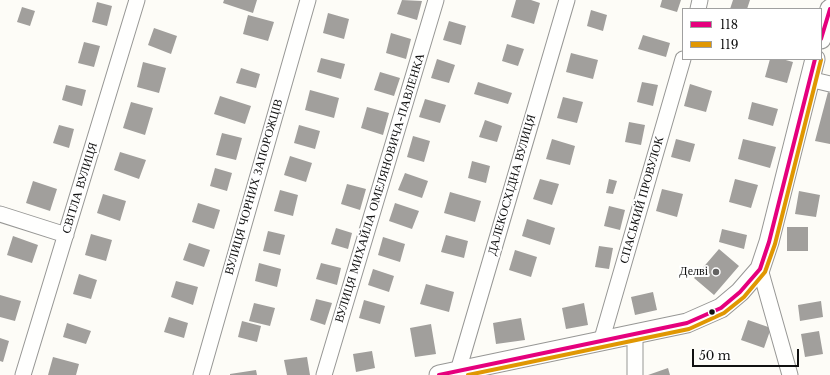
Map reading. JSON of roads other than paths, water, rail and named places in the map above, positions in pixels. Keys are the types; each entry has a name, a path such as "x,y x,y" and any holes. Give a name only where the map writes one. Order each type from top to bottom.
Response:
{"street":[{"name":"СВІТЛА ВУЛИЦЯ","path":"22,375 137,0"},
{"name":"ВУЛИЦЯ ЧОРНИХ ЗАПОРОЖЦІВ","path":"201,375 308,0"},
{"name":"ВУЛИЦЯ МИХАЙЛА ОМЕЛЯНОВИЧА-ПАВЛЕНКА","path":"324,375 436,0"},
{"name":"ДАЛЕКОСХІДНА ВУЛИЦЯ","path":"458,371 567,0"},
{"path":"822,36 830,9"},
{"name":"СПАСЬКИЙ ПРОВУЛОК","path":"601,342 683,60"},
{"path":"439,375 687,323 721,308 740,292 760,269 769,242 815,60"},
{"path":"810,79 830,84"},
{"path":"0,214 66,235"},
{"path":"760,269 790,375"},
{"path":"635,335 635,375"}],"place":[{"name":"Делві","path":"716,272"}]}
